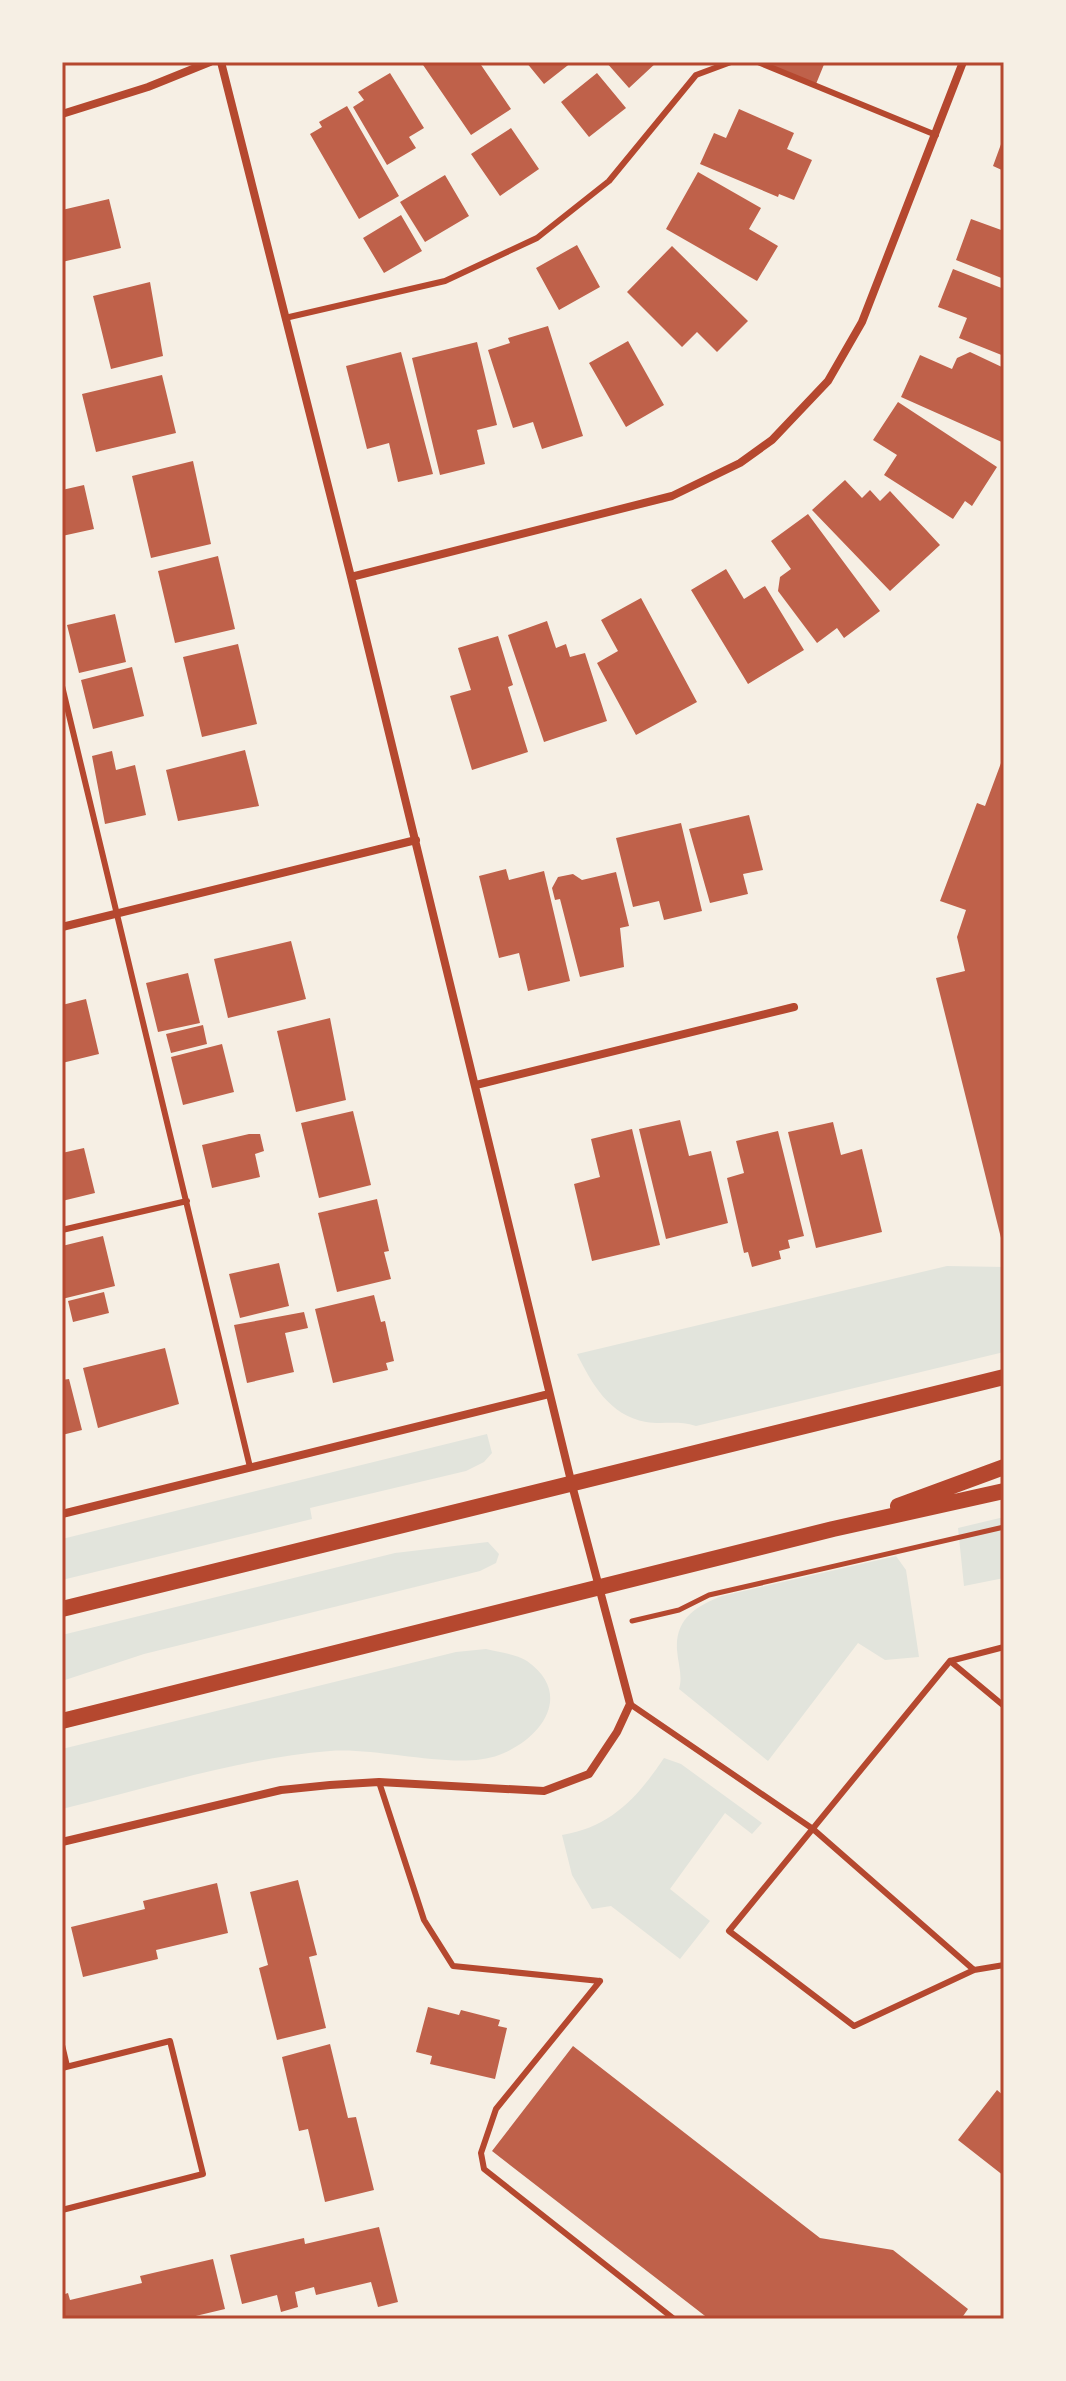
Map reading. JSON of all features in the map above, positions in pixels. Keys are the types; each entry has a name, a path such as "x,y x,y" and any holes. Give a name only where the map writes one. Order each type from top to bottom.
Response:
{"main road":[{"path":"62,1609 1004,1377"},
{"path":"833,1529 1004,1467"},
{"path":"62,1721 833,1529 1004,1491"}],"street":[{"path":"62,114 148,87 210,62"},
{"path":"62,1842 281,1790 379,1782 544,1791 589,1774 617,1732 630,1704 549,1394 416,840 221,62"},
{"path":"351,577 672,496 740,463 772,440 804,410 847,352 876,292 963,62"},
{"path":"62,927 416,840"},
{"path":"476,1085 794,1007"},
{"path":"62,1514 549,1394"}],"lane":[{"path":"285,318 445,281 537,238 609,181 696,75 731,62"},
{"path":"758,62 936,135"},
{"path":"62,686 250,1467"},
{"path":"62,1230 187,1201"},
{"path":"1004,1647 950,1661 729,1931 854,2026 974,1970 1004,1965"},
{"path":"950,1661 1004,1706"},
{"path":"630,1704 813,1829 974,1970"},
{"path":"379,1782 424,1920 453,1966 600,1981 496,2109 481,2153 484,2169 674,2319"},
{"path":"62,2045 65,2067 170,2041 203,2174 62,2210"}],"path":[{"path":"608,1627 679,1610 709,1595 1004,1527"}],"shaded area":[{"path":"947,1266 1004,1267 1004,1352 696,1426 646,1422 622,1413 603,1397 577,1354"},
{"path":"487,1434 492,1453 484,1462 466,1471 310,1508 312,1519 62,1580 62,1539"},
{"path":"1004,1517 1004,1578 964,1586 958,1528"},
{"path":"488,1542 499,1554 496,1563 480,1571 144,1654 62,1681 62,1635 395,1553"},
{"path":"896,1556 906,1570 919,1657 885,1660 858,1643 768,1761 679,1689 677,1639 689,1615 704,1604 722,1596"},
{"path":"486,1649 527,1661 541,1674 548,1687 550,1701 539,1727 514,1748 499,1755 462,1761 350,1751 296,1755 229,1767 62,1809 62,1749 456,1652"},
{"path":"664,1758 681,1764 762,1823 752,1834 725,1813 670,1889 710,1921 680,1959 611,1906 592,1909 572,1875 562,1835 595,1825 622,1808"}],"building":[{"path":"421,62 479,62 511,109 471,135"},
{"path":"526,62 572,62 544,84"},
{"path":"606,62 657,62 629,88"},
{"path":"769,62 825,62 816,84 768,65"},
{"path":"390,73 424,128 409,137 416,148 387,165 353,107 364,100 358,92"},
{"path":"597,73 626,108 589,137 561,102"},
{"path":"347,106 399,196 359,219 310,134 322,127 319,122"},
{"path":"739,109 794,133 787,149 812,160 794,200 779,194 778,197 700,164 714,133 726,138"},
{"path":"511,128 539,169 500,196 471,154"},
{"path":"1004,136 1004,171 993,166"},
{"path":"698,172 761,208 749,229 778,246 757,281 666,229"},
{"path":"445,175 469,216 425,242 400,202"},
{"path":"109,199 121,248 62,262 62,210"},
{"path":"401,215 422,251 384,273 363,238"},
{"path":"971,219 1004,231 1004,279 956,260"},
{"path":"577,245 600,287 559,310 536,268"},
{"path":"672,246 748,321 717,352 697,332 682,347 627,292"},
{"path":"953,269 1004,289 1004,356 959,338 967,318 938,307"},
{"path":"150,282 163,356 111,369 93,296"},
{"path":"548,326 583,436 542,449 533,422 513,428 488,350 510,343 508,338"},
{"path":"628,341 664,405 626,427 589,363"},
{"path":"477,342 497,425 477,430 485,464 440,475 412,358"},
{"path":"401,352 433,474 398,482 389,443 367,449 346,366"},
{"path":"970,352 1004,368 1004,443 901,397 920,355 952,369 957,358"},
{"path":"162,375 176,433 96,452 82,394"},
{"path":"898,402 997,467 972,506 965,501 953,519 884,475 897,455 873,440"},
{"path":"193,461 211,544 151,558 132,476"},
{"path":"845,480 862,498 870,490 880,501 890,491 940,545 890,591 812,510"},
{"path":"84,485 94,529 62,536 62,490"},
{"path":"808,514 880,611 844,638 837,628 817,643 778,591 780,577 791,569 771,541"},
{"path":"218,556 235,629 175,643 158,571"},
{"path":"726,569 744,599 765,586 804,650 748,684 691,590"},
{"path":"641,598 697,702 636,735 597,663 618,651 601,620"},
{"path":"115,614 126,662 79,673 67,625"},
{"path":"547,621 556,648 566,644 570,657 585,653 607,721 544,742 508,635"},
{"path":"498,636 513,685 508,687 528,752 472,770 450,696 471,690 458,648"},
{"path":"238,644 257,724 202,737 183,657"},
{"path":"132,667 144,716 93,729 81,680"},
{"path":"245,750 259,806 178,821 166,770"},
{"path":"112,751 116,770 135,765 146,815 105,824 92,756"},
{"path":"1004,755 1003,1246 936,978 965,971 957,937 966,910 940,901 977,803 985,806"},
{"path":"749,815 763,870 743,874 748,894 710,903 689,829"},
{"path":"681,823 702,911 664,920 659,901 633,907 616,838"},
{"path":"506,869 509,880 544,871 570,981 528,991 519,953 499,958 479,876"},
{"path":"616,872 629,926 620,928 624,967 580,977 560,899 555,900 552,888 558,877 573,874 582,880"},
{"path":"291,941 306,999 228,1018 214,959"},
{"path":"188,973 200,1023 158,1032 146,983"},
{"path":"86,999 99,1054 62,1063 62,1005"},
{"path":"330,1018 346,1100 296,1112 277,1031"},
{"path":"203,1025 207,1044 171,1053 166,1034"},
{"path":"222,1044 234,1092 183,1105 171,1057"},
{"path":"353,1111 371,1185 319,1198 301,1123"},
{"path":"680,1120 689,1156 711,1151 728,1223 666,1239 639,1129"},
{"path":"833,1122 841,1155 862,1149 882,1232 816,1248 788,1132"},
{"path":"632,1129 660,1245 592,1261 574,1184 600,1177 591,1139"},
{"path":"778,1131 804,1236 788,1240 790,1248 779,1251 781,1259 752,1267 748,1252 744,1253 727,1178 744,1173 736,1141"},
{"path":"260,1134 264,1151 255,1154 260,1177 212,1188 202,1145"},
{"path":"84,1148 95,1193 62,1201 62,1153"},
{"path":"377,1199 389,1251 384,1252 391,1279 337,1292 318,1213"},
{"path":"103,1236 115,1286 62,1299 62,1246"},
{"path":"279,1263 289,1306 240,1318 229,1274"},
{"path":"104,1292 109,1313 73,1322 68,1301"},
{"path":"374,1295 381,1322 385,1321 394,1361 386,1363 388,1370 333,1383 315,1309"},
{"path":"304,1312 308,1328 285,1333 294,1372 247,1383 234,1325"},
{"path":"165,1348 179,1404 98,1428 83,1368"},
{"path":"69,1379 82,1430 62,1435 62,1380"},
{"path":"298,1880 317,1955 309,1957 326,2028 277,2040 259,1968 268,1965 250,1892"},
{"path":"217,1883 228,1933 156,1950 158,1959 83,1977 71,1927 145,1909 143,1901"},
{"path":"428,2007 459,2015 461,2010 500,2020 498,2026 507,2028 495,2079 430,2064 432,2056 416,2052"},
{"path":"330,2044 348,2118 356,2117 374,2190 325,2202 308,2129 299,2131 282,2057"},
{"path":"573,2046 820,2238 893,2250 968,2309 961,2319 709,2319 492,2151"},
{"path":"997,2090 1004,2096 1004,2176 958,2140"},
{"path":"379,2227 398,2302 378,2307 371,2282 316,2295 314,2287 295,2292 298,2307 281,2312 277,2295 242,2304 230,2255 304,2238 305,2244"},
{"path":"213,2259 225,2309 183,2319 62,2319 62,2295 68,2293 70,2300 142,2283 140,2276"}]}
